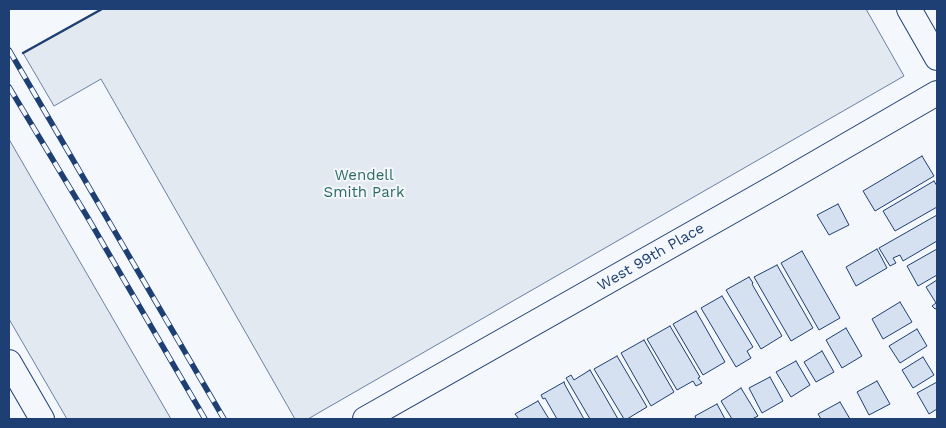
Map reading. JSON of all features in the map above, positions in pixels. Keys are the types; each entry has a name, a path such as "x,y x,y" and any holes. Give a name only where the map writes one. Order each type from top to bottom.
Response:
{"street":[{"path":"909,9 937,58"},
{"name":"West 99th Place","path":"365,419 937,93"},
{"path":"9,362 42,419"}],"green space":[{"name":"Wendell Smith Park","path":"102,9 866,9 904,76 308,419 295,419 101,79 54,106 23,53"},
{"path":"9,138 171,419 67,419 9,319"}],"building":[{"path":"922,156 934,176 875,211 863,191"},
{"path":"934,181 937,186 937,207 895,231 883,211"},
{"path":"838,204 849,225 829,235 817,215"},
{"path":"937,215 937,241 903,261 900,255 893,258 896,263 890,266 879,248"},
{"path":"877,249 887,268 856,286 846,267"},
{"path":"937,249 937,275 918,286 907,266"},
{"path":"802,251 840,318 819,330 781,263"},
{"path":"777,265 813,328 791,341 754,277"},
{"path":"749,277 782,336 761,349 726,290"},
{"path":"937,280 937,308 935,309 932,306 936,303 926,287"},
{"path":"722,296 753,347 747,351 751,358 736,367 701,308"},
{"path":"900,302 912,322 883,339 872,319"},
{"path":"696,311 725,362 703,375 673,324"},
{"path":"670,326 700,377 698,378 702,383 696,386 693,381 677,390 647,339"},
{"path":"846,328 862,356 842,368 826,340"},
{"path":"917,329 927,346 900,363 889,346"},
{"path":"644,340 674,392 651,406 621,353"},
{"path":"822,351 834,372 816,382 804,362"},
{"path":"617,356 647,407 627,419 624,419 594,369"},
{"path":"923,357 934,375 913,388 902,370"},
{"path":"796,361 810,385 791,397 776,372"},
{"path":"590,370 618,419 590,419 566,378 571,375 574,380"},
{"path":"770,377 783,401 762,413 749,388"},
{"path":"877,381 890,404 869,415 857,392"},
{"path":"564,382 584,419 557,419 545,398 543,399 541,395"},
{"path":"937,382 937,409 929,414 917,393"},
{"path":"741,388 758,416 752,419 732,419 721,401"},
{"path":"538,401 549,419 519,419 515,414"},
{"path":"840,402 850,419 821,419 818,414"},
{"path":"717,404 725,419 696,419 695,416"}],"railway":[{"path":"9,50 224,419"},
{"path":"9,87 205,419"}],"wall":[{"path":"23,53 102,9"}]}
